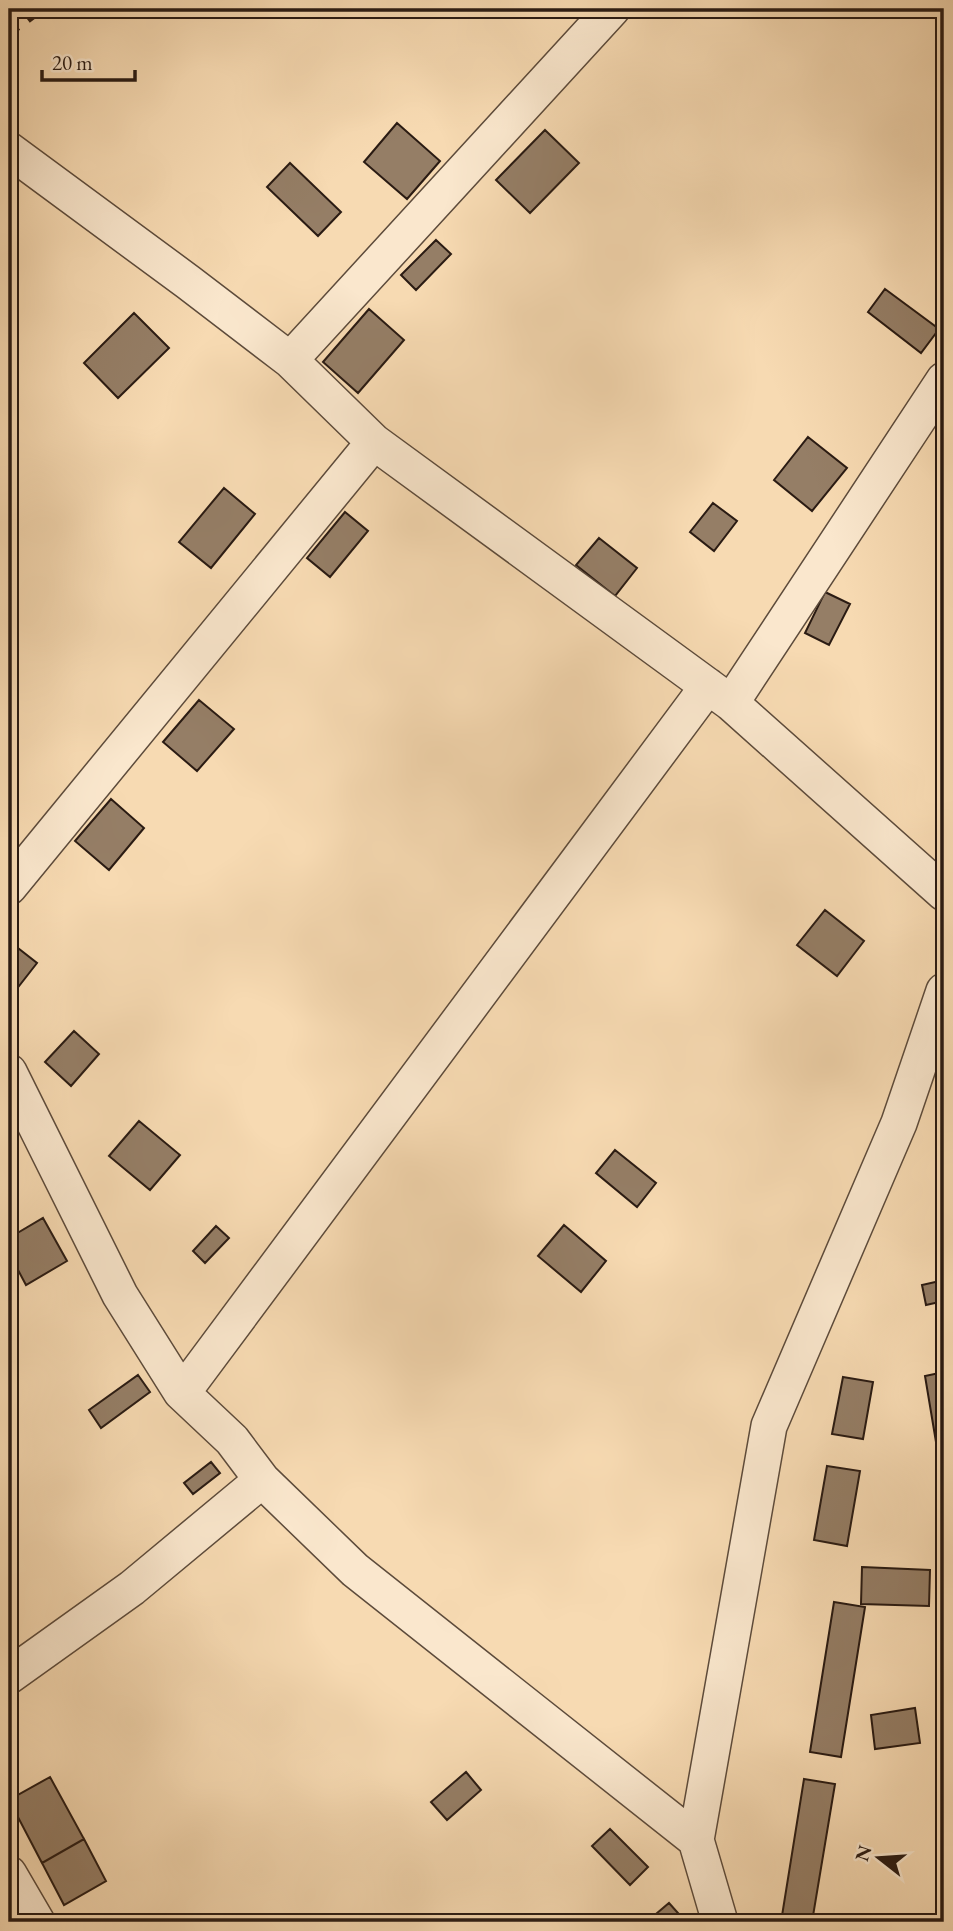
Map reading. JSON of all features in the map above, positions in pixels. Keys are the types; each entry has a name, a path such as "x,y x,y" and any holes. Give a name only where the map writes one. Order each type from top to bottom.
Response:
{"street":[{"path":"290,360 611,9"},
{"path":"9,150 290,360 374,442 720,695 944,893"},
{"path":"183,1392 720,695 944,380"},
{"path":"9,887 374,442"},
{"path":"720,1922 696,1840 769,1426 899,1123 944,991"},
{"path":"9,1072 120,1295 183,1392 232,1440 262,1480 355,1570 696,1840"},
{"path":"9,1676 132,1588 262,1480"},
{"path":"9,1874 37,1922"}],"building":[{"path":"397,123 440,161 407,199 364,162"},
{"path":"545,130 579,163 530,213 496,180"},
{"path":"290,163 341,212 318,236 267,187"},
{"path":"436,240 451,254 416,290 401,275"},
{"path":"885,289 939,329 921,353 868,312"},
{"path":"369,309 404,340 358,393 323,362"},
{"path":"134,313 169,348 118,398 84,363"},
{"path":"808,437 847,468 812,511 774,480"},
{"path":"224,488 255,514 211,568 179,542"},
{"path":"713,503 737,521 714,551 690,532"},
{"path":"345,512 368,531 330,577 307,558"},
{"path":"599,538 637,568 615,596 576,565"},
{"path":"825,592 850,604 829,645 805,633"},
{"path":"199,700 234,729 197,771 163,742"},
{"path":"111,799 144,828 109,870 75,841"},
{"path":"825,910 864,941 837,976 797,945"},
{"path":"9,941 37,963 12,995 9,992"},
{"path":"74,1031 99,1054 71,1086 45,1062"},
{"path":"139,1121 180,1155 150,1190 109,1156"},
{"path":"615,1150 656,1183 637,1207 596,1173"},
{"path":"43,1218 67,1261 26,1285 9,1253 9,1238"},
{"path":"564,1225 606,1261 581,1292 538,1256"},
{"path":"216,1226 229,1238 205,1263 193,1251"},
{"path":"944,1280 944,1301 926,1305 922,1285"},
{"path":"944,1372 944,1490 925,1376"},
{"path":"138,1375 150,1392 101,1428 89,1410"},
{"path":"843,1377 873,1382 863,1439 832,1434"},
{"path":"211,1462 220,1473 193,1494 184,1483"},
{"path":"827,1466 860,1471 847,1546 814,1540"},
{"path":"862,1567 930,1570 929,1606 861,1604"},
{"path":"834,1602 865,1607 841,1757 810,1752"},
{"path":"915,1708 920,1743 875,1749 871,1715"},
{"path":"466,1772 481,1790 447,1820 431,1802"},
{"path":"50,1777 84,1839 42,1863 9,1800"},
{"path":"804,1779 835,1784 812,1922 781,1922"},
{"path":"610,1829 648,1867 630,1885 592,1846"},
{"path":"84,1839 106,1881 64,1905 42,1863"},
{"path":"669,1903 686,1922 653,1922 650,1919"}],"railway":[{"path":"9,35 44,9"}]}
